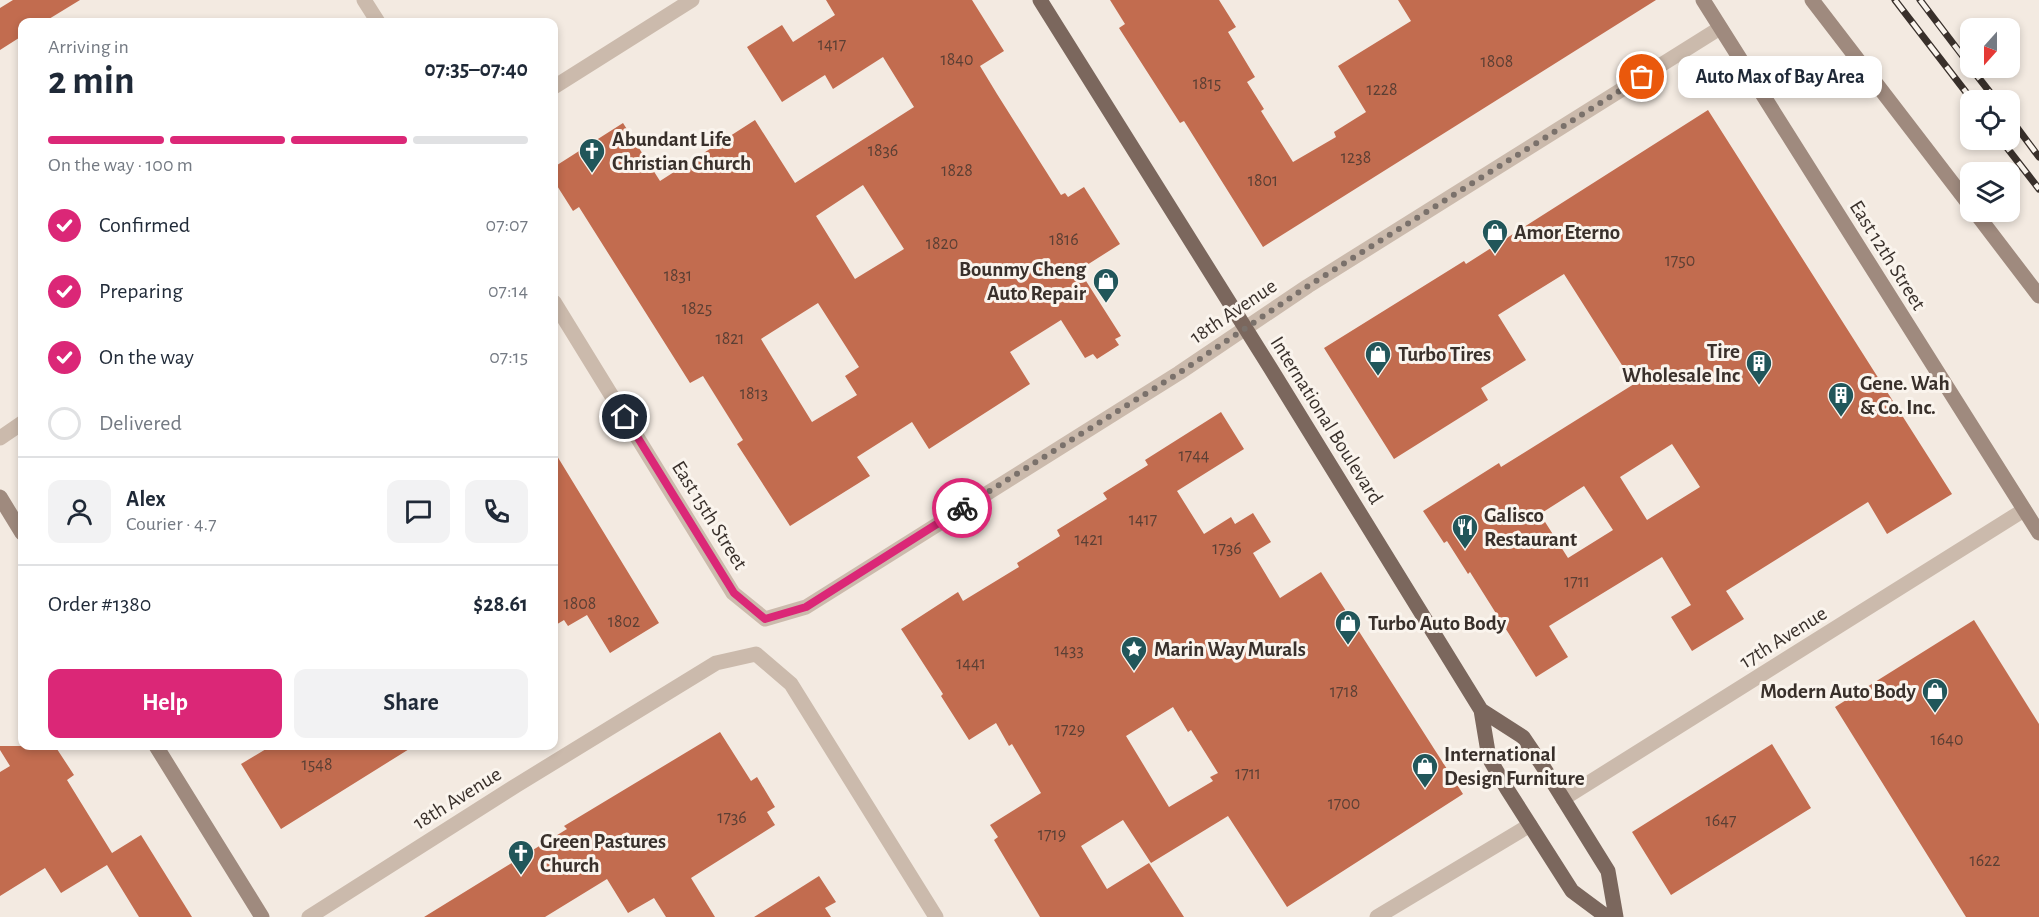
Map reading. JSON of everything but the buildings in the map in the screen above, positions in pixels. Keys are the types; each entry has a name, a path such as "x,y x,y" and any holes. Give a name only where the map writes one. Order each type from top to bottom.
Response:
{"main road":[{"name":"International Boulevard","path":"1040,0 1481,710 1489,758 1530,825 1572,891 1607,917"},
{"name":"East 12th Street","path":"1703,0 2039,533"},
{"path":"1812,0 1960,193"},
{"path":"1983,222 2039,296"},
{"path":"0,497 18,526"},
{"name":"International Boulevard","path":"1481,710 1523,737 1608,871 1616,917"},
{"path":"158,750 262,917"}],"street":[{"path":"364,0 375,18"},
{"path":"558,84 692,0"},
{"name":"18th Avenue","path":"765,619 806,607 1179,373 1318,280 1720,28"},
{"name":"East 15th Street","path":"558,308 734,593 765,619"},
{"path":"0,438 18,426"},
{"name":"17th Avenue","path":"1563,799 2024,510"},
{"name":"18th Avenue","path":"309,917 517,785 716,663 756,654 791,684 936,917"},
{"path":"1377,917 1530,825"}],"railway":[{"path":"1895,0 1964,90"},
{"path":"1920,0 1960,53"},
{"path":"1979,78 1988,90"},
{"path":"2020,131 2039,157"},
{"path":"2009,150 2039,189"}],"way so far":[{"path":"962,508 1179,373 1308,286 1642,77"}],"place":[{"name":"Auto Max of Bay Area","path":"1642,77"},
{"name":"Abundant Life Christian Church","path":"592,174"},
{"name":"Amor Eterno","path":"1495,255"},
{"name":"Bounmy Cheng Auto Repair","path":"1106,304"},
{"name":"Turbo Tires","path":"1378,377"},
{"name":"Tire Wholesale Inc","path":"1759,386"},
{"name":"Gene. Wah & Co. Inc.","path":"1841,418"},
{"name":"Galisco Restaurant","path":"1465,550"},
{"name":"Turbo Auto Body","path":"1348,646"},
{"name":"Marin Way Murals","path":"1134,672"},
{"name":"Modern Auto Body","path":"1935,714"},
{"name":"International Design Furniture","path":"1425,789"},
{"name":"Green Pastures Church","path":"521,876"}],"route":[{"path":"625,417 734,593 765,619 806,607 962,508"}]}
